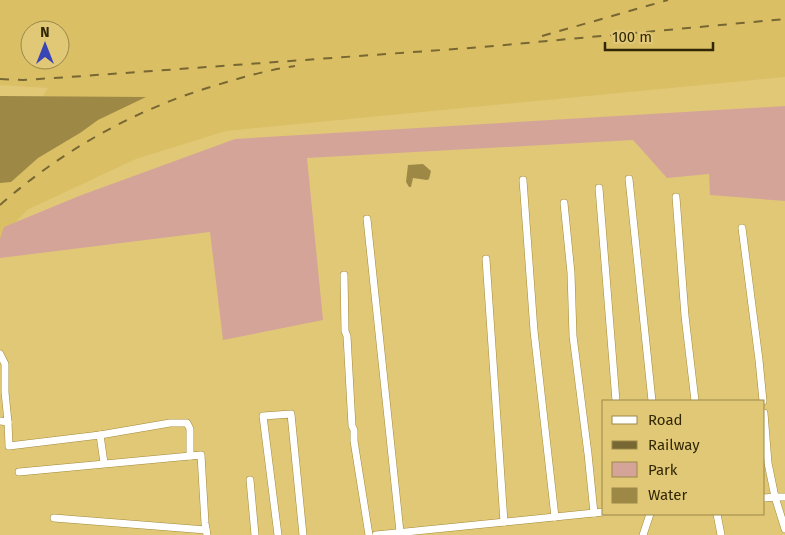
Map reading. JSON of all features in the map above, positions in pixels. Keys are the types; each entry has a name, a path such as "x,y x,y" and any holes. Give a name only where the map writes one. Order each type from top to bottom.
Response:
{"street":[{"path":"629,178 652,400"},
{"path":"523,180 535,341 555,517"},
{"path":"599,188 616,400"},
{"path":"676,197 685,316 695,400"},
{"path":"564,203 573,336 594,513"},
{"path":"367,219 400,532"},
{"path":"742,228 763,400"},
{"path":"486,258 504,522"},
{"path":"344,275 345,331 347,336 352,426 369,535"},
{"path":"0,354 5,364 4,421 9,446 170,424 187,424 190,429 190,456"},
{"path":"278,535 262,416 284,414 291,414 302,534"},
{"path":"765,426 768,464 785,530"},
{"path":"100,434 104,464"},
{"path":"19,472 201,455 207,532 100,520 54,518"},
{"path":"250,480 255,535"},
{"path":"765,498 785,496"},
{"path":"376,535 602,512"},
{"path":"643,535 650,515"},
{"path":"717,515 721,535"}],"shaded area":[{"path":"0,0 785,0 785,77 226,131 136,159 27,210 0,239 0,155 27,120 48,88 0,85"}],"green space":[{"path":"785,106 785,201 710,195 709,174 667,178 633,140 307,158 323,320 223,340 210,232 0,258 0,239 4,227 79,196 235,139"}],"water":[{"path":"0,96 146,97 98,120 38,158 11,182 0,183"},
{"path":"423,164 431,171 429,179 413,178 411,187 409,187 406,182 408,165"}],"railway":[{"path":"542,36 668,0"},
{"path":"0,79 23,80 69,77 483,47 785,19"},
{"path":"0,205 24,185 75,149 130,119 158,106 217,85 295,66"}]}
